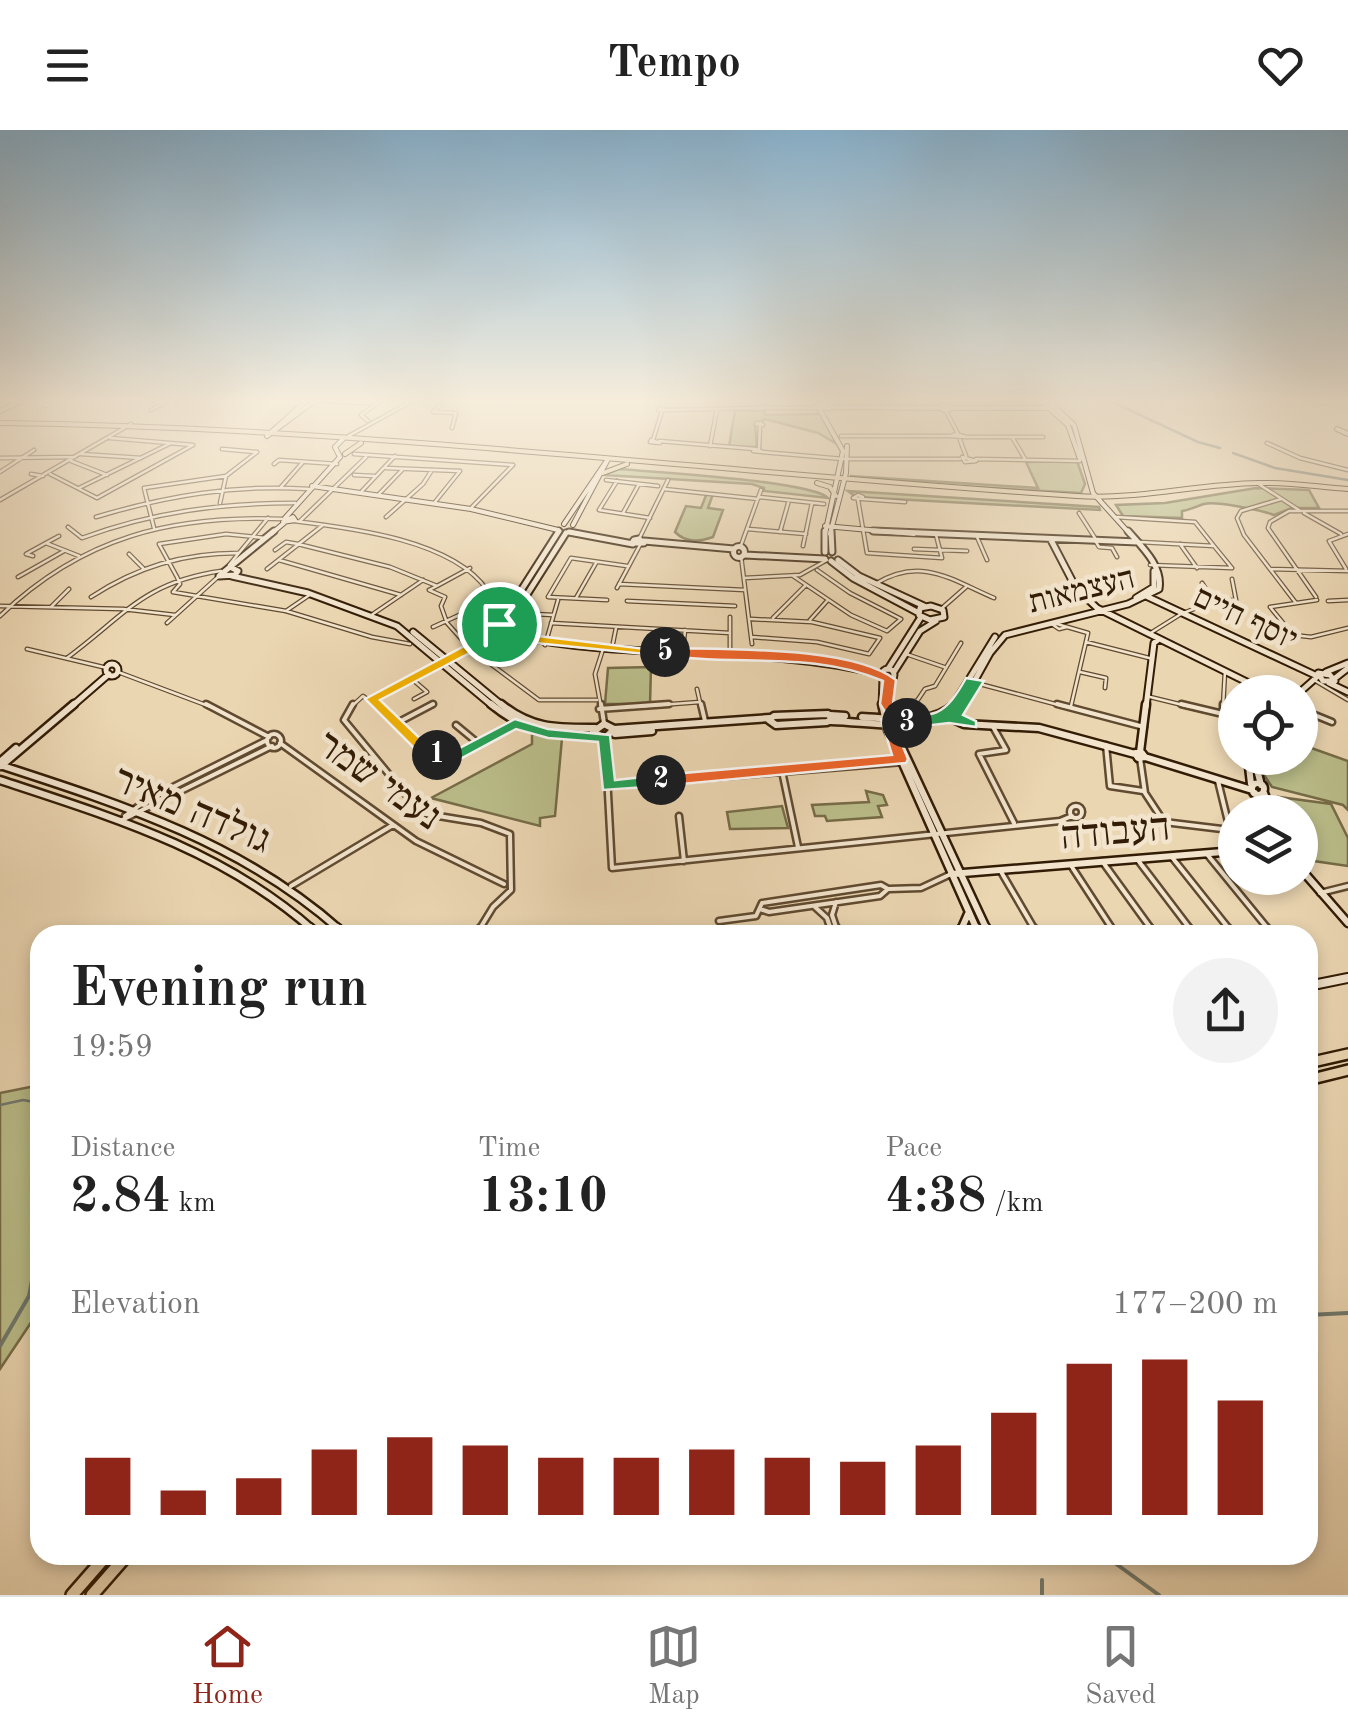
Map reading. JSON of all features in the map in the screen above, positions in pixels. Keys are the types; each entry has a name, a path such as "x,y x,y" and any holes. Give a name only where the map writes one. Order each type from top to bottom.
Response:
{"main road":[{"path":"601,470 609,468"},
{"path":"675,468 1096,501 1264,486 1348,491"},
{"path":"693,468 1096,501 1264,486 1348,491"},
{"path":"808,481 839,494 849,486 864,485"},
{"path":"1318,1061 1348,1054"},
{"path":"1318,1078 1348,1070"},
{"path":"72,1595 99,1565"},
{"path":"92,1595 118,1565"}],"street":[{"path":"0,500 59,468"},
{"path":"89,468 107,475"},
{"path":"79,488 120,468"},
{"path":"50,474 97,498 154,468"},
{"path":"154,528 144,488 226,476 236,468"},
{"path":"281,487 297,468"},
{"path":"289,520 295,503 331,468"},
{"path":"233,570 353,468"},
{"path":"361,492 386,468"},
{"path":"392,468 460,472 434,503"},
{"path":"471,508 509,468"},
{"path":"744,578 792,576 819,569 828,558 829,526 843,468"},
{"path":"1083,468 1096,501"},
{"path":"379,494 403,469"},
{"path":"386,517 432,470"},
{"path":"372,699 472,642 502,630 601,470"},
{"path":"601,470 499,624 502,630 546,643 796,656 886,674"},
{"path":"31,474 43,476"},
{"path":"354,474 378,476"},
{"path":"220,503 226,476"},
{"path":"606,480 658,486"},
{"path":"668,480 618,586 746,590"},
{"path":"617,482 599,510 650,518"},
{"path":"622,513 639,484"},
{"path":"1264,486 1299,510"},
{"path":"67,658 148,590 177,577 233,570 289,520 312,487"},
{"path":"96,516 147,501 222,490 332,487 471,508 638,543 740,552 828,558 839,555 832,552 829,526"},
{"path":"664,489 824,504"},
{"path":"752,644 740,552 761,490"},
{"path":"780,532 789,500"},
{"path":"906,502 861,500 868,553 942,558 936,535"},
{"path":"1281,500 1237,514 1244,535 1296,603"},
{"name":"העצמאות","path":"951,716 994,645 1005,634 1147,595 1161,584 1153,565 1119,519 1096,501"},
{"name":"העצמאות","path":"1096,501 1137,542"},
{"path":"803,546 812,502"},
{"path":"68,527 82,538 150,516 220,503 295,503"},
{"path":"1319,597 1268,528 1280,514 1299,510 1348,511"},
{"path":"1079,513 1099,547 1112,548 1118,557"},
{"path":"1304,513 1341,534"},
{"path":"0,616 28,588 80,556 154,528 225,517 323,525 387,539 470,568 484,581 483,598 466,614 433,626"},
{"path":"233,570 238,553 268,518"},
{"path":"1119,519 1195,522 1232,568 1153,565"},
{"path":"266,570 323,525"},
{"path":"829,526 936,535 1214,546"},
{"path":"748,529 806,534"},
{"path":"1348,534 1331,538 1329,547 1348,571"},
{"path":"267,538 212,535 159,544 180,584 173,592 286,610 410,644"},
{"path":"32,556 24,554 59,536"},
{"path":"977,537 987,560"},
{"path":"1051,539 1076,588 1099,609 1233,675"},
{"path":"275,550 286,542 298,544 373,562 436,586"},
{"path":"46,543 80,556"},
{"path":"1180,544 1197,568"},
{"path":"914,549 967,551"},
{"path":"18,577 64,551"},
{"path":"91,597 143,568 167,560 238,553"},
{"path":"129,554 143,568"},
{"path":"607,600 548,596 571,558 626,566"},
{"path":"828,558 867,581 924,606 941,609"},
{"path":"828,558 852,578 936,621"},
{"path":"279,560 400,595"},
{"path":"576,598 597,562"},
{"path":"470,568 429,590 445,597 441,606 447,623 472,642"},
{"path":"877,583 897,568 914,568 994,598"},
{"path":"792,576 827,601 887,631 900,618 850,593 819,569"},
{"path":"1270,569 1348,571"},
{"path":"233,570 372,614 408,633 522,721 614,732 770,720"},
{"path":"233,570 296,587 410,630 515,724 552,734 598,728"},
{"path":"167,623 220,574"},
{"path":"372,614 422,580"},
{"path":"1149,634 1214,601 1236,600 1232,580"},
{"path":"1202,583 1214,601"},
{"path":"770,620 805,586"},
{"path":"941,609 966,587"},
{"path":"50,607 69,589"},
{"path":"286,610 311,594"},
{"name":"יוסף חיים","path":"1147,595 1312,675"},
{"path":"1348,600 1319,597 1270,606 1286,632 1306,637 1348,628"},
{"path":"932,606 953,598"},
{"path":"546,643 558,600"},
{"path":"627,600 735,606"},
{"path":"809,622 827,601"},
{"path":"0,606 124,609 175,616"},
{"path":"924,606 886,674 884,707 903,761 984,925"},
{"path":"886,674 906,654 920,631 944,617 941,609"},
{"path":"534,614 553,615"},
{"path":"730,617 730,652"},
{"path":"751,620 809,622 880,638 868,654 817,642 752,637"},
{"path":"551,623 730,632"},
{"path":"613,642 617,626"},
{"path":"1067,627 1088,633 1071,706"},
{"path":"682,650 685,630"},
{"path":"398,643 408,633"},
{"path":"1159,639 1154,642 1140,755 1145,791 1156,816 1164,822 1230,830 1218,780"},
{"path":"1086,642 1153,659"},
{"path":"913,702 925,689 936,686 961,643"},
{"path":"1264,650 1272,644"},
{"path":"604,647 813,654 886,674"},
{"path":"604,647 595,674 598,728 605,738 612,868 1060,821 1072,816"},
{"name":"נעמי שמר","path":"26,649 67,658 208,705 268,739 279,736 280,743 393,825 447,858 504,884"},
{"path":"906,654 945,668"},
{"path":"480,656 532,697 547,702 597,700"},
{"path":"1318,678 1348,665"},
{"path":"1318,678 1331,681 1348,665"},
{"path":"1150,698 1223,714 1225,671"},
{"path":"0,765 110,672"},
{"path":"1080,672 1106,678 1105,688"},
{"name":"יוסף חיים","path":"1318,678 1348,690"},
{"path":"412,679 427,692 414,699"},
{"path":"1318,679 1348,700"},
{"path":"974,682 1144,727"},
{"path":"697,690 702,716 709,723"},
{"path":"482,925 510,890 510,834 481,824 408,811 411,802 344,720 351,706 363,696 372,699 442,763 515,724"},
{"path":"538,711 547,702"},
{"path":"599,711 700,702"},
{"path":"396,723 433,704"},
{"path":"884,707 904,718"},
{"path":"870,719 884,707"},
{"path":"605,738 614,732 709,723 830,718 932,723 951,716"},
{"path":"870,719 888,722 951,716 971,724 1039,728 1229,783 1263,789"},
{"path":"1318,716 1332,722"},
{"path":"456,724 479,744"},
{"path":"992,725 1006,750 979,754 1014,824"},
{"path":"120,820 132,809 268,739 272,746"},
{"path":"120,820 280,743"},
{"path":"1106,746 1109,784 1113,788 1145,791"},
{"path":"608,786 903,761"},
{"name":"גולדה מאיר","path":"0,765 141,812 226,846 291,886 334,925"},
{"path":"782,771 798,848"},
{"path":"1252,775 1256,795"},
{"path":"1258,775 1264,795"},
{"name":"גולדה מאיר","path":"0,780 177,841 234,869 280,900 307,925"},
{"path":"679,816 684,861"},
{"path":"291,886 393,825"},
{"name":"העבודה","path":"956,874 1218,852"},
{"path":"1206,853 1265,925"},
{"path":"1170,856 1226,925"},
{"path":"1137,858 1187,925"},
{"path":"1102,862 1148,925"},
{"path":"1070,864 1110,925"},
{"path":"1000,870 1032,925"},
{"path":"719,921 756,916 759,905 767,902 878,886 921,888 956,874"},
{"path":"956,874 974,925"},
{"path":"1320,893 1348,886"},
{"path":"760,910 769,912 880,896 888,888"},
{"path":"1318,890 1348,923"},
{"path":"834,925 832,915 838,902"},
{"path":"811,906 830,925"},
{"path":"964,925 968,913"},
{"path":"1318,981 1348,978"}],"green space":[{"path":"1029,468 1080,468 1085,484 1081,493 850,476 1038,488"},
{"path":"619,469 764,482 828,498 764,491 752,484 604,475"},
{"path":"1256,488 1309,490 1319,508 1292,508 1274,515 1210,503 1182,511 1182,518 1123,516 1116,505 1165,503"},
{"path":"848,491 1099,507 1100,510 856,497"},
{"path":"707,493 713,494 708,508 723,510 713,537 693,540 679,536 675,532 686,506 701,508"},
{"path":"651,667 650,704 605,704 608,668"},
{"path":"532,734 562,738 555,816 540,818 540,826 431,798 532,744"},
{"path":"1318,750 1348,761 1348,810 1318,799 1318,795 1272,787 1264,775 1318,775"},
{"path":"866,791 883,795 887,805 878,806 882,817 827,821 825,816 815,816 812,805 869,802"},
{"path":"1318,802 1331,804 1348,838 1348,866 1318,862"},
{"path":"782,806 788,828 730,829 727,812"},
{"path":"30,1087 30,1324 0,1369 0,1093"}],"waterway":[{"path":"1277,468 1348,480"},
{"path":"0,1105 30,1101"},
{"path":"0,1346 30,1291"},
{"path":"1318,1314 1348,1313"},
{"path":"1118,1565 1159,1595"},
{"path":"1042,1580 1042,1595"}],"route":[{"path":"499,624 471,644 476,645 372,699 424,750 444,762 515,724 552,734 594,735 605,738 608,786 883,763 901,759 886,722 932,723 951,718 960,723 971,724 948,714 960,702 971,680 977,681 965,706 954,716 948,714 904,718 887,708 890,680 827,660 604,648 535,640 499,624"}]}
